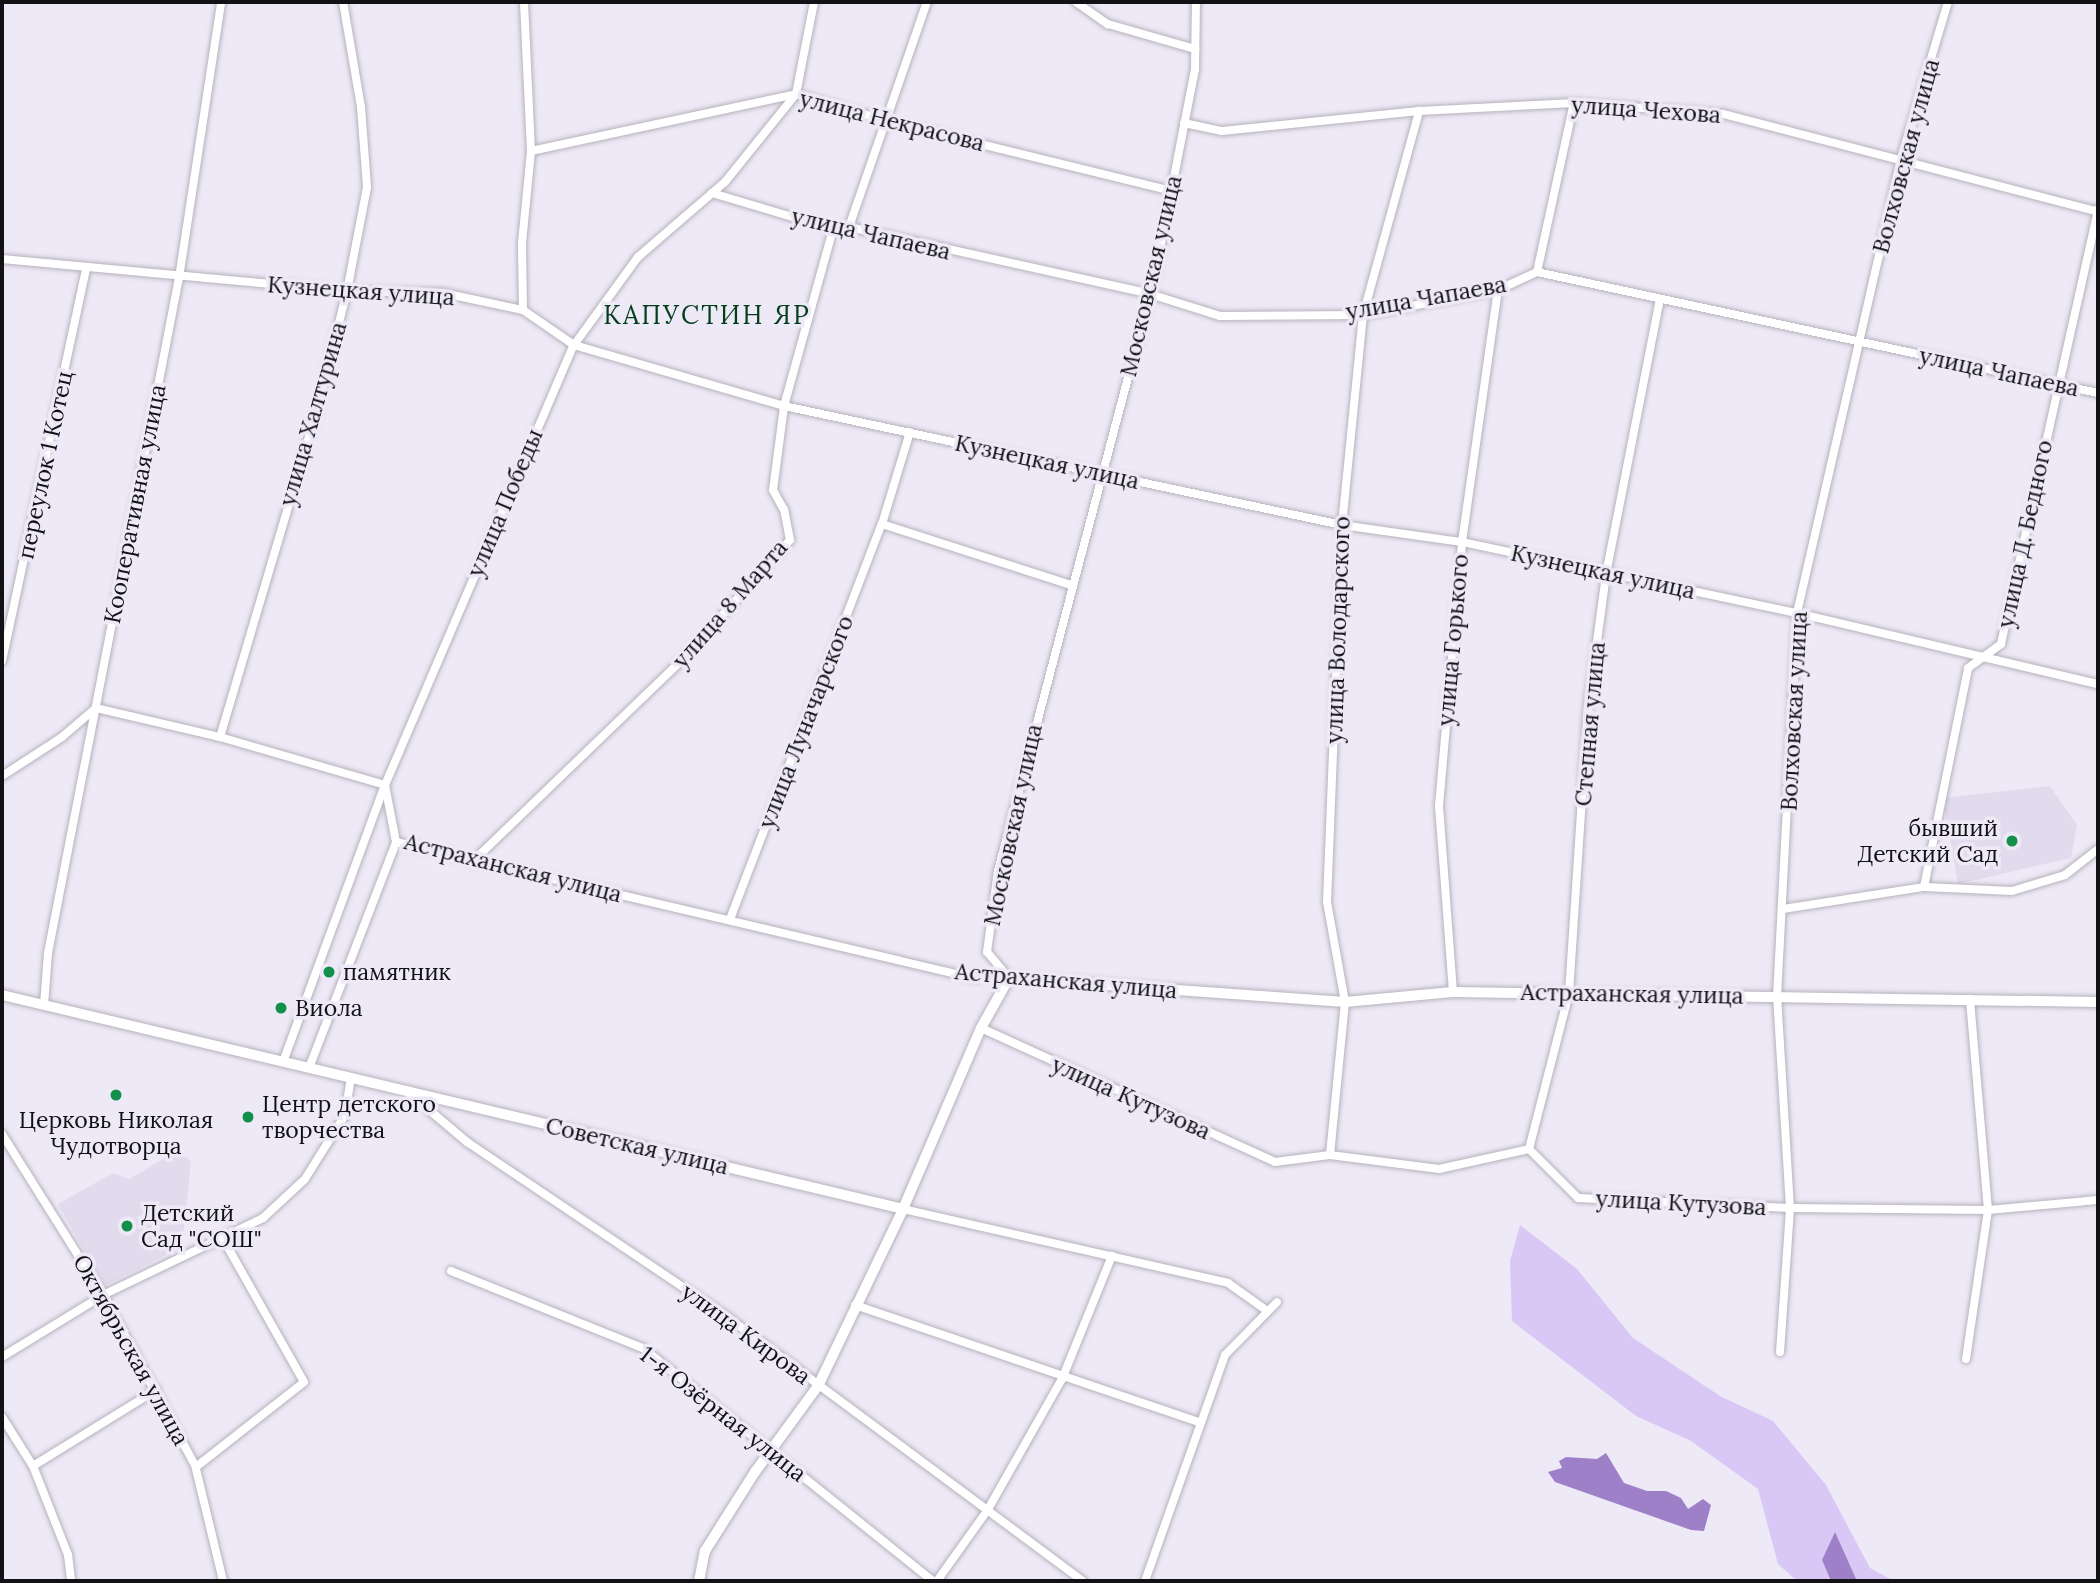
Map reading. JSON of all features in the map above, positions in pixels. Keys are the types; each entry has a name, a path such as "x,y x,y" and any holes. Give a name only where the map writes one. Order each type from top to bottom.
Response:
{"street":[{"name":"Кооперативная улица","path":"44,1005 48,953 179,278 221,2"},
{"name":"улица Халтурина","path":"220,737 347,291 367,187 361,107 343,2"},
{"path":"523,310 522,243 531,151 524,2"},
{"name":"улица Победы","path":"283,1062 385,785 574,345 638,257 712,193 796,93 814,2"},
{"path":"849,226 927,2"},
{"path":"1076,2 1108,24 1195,49"},
{"name":"Московская улица","path":"1009,978 987,952 998,872 1071,585 1150,294 1184,123 1195,49 1196,2"},
{"name":"Волховская улица","path":"1780,1352 1790,1208 1777,997 1797,613 1900,162 1948,2"},
{"name":"улица Некрасова","path":"531,151 685,121 796,93 887,121 1171,191"},
{"path":"1537,272 1574,103"},
{"name":"улица Чехова","path":"1184,123 1222,131 1419,111 1574,103 1723,114 1900,162 2098,211"},
{"name":"улица Володарского","path":"1330,1155 1345,1002 1327,902 1342,525 1363,315 1419,111"},
{"name":"улица Чапаева","path":"712,193 833,229 849,226 1150,294 1220,316 1363,315 1498,290 1537,272 1858,344 2058,382 2098,393"},
{"name":"улица Д. Бедного","path":"1924,887 1968,668 2001,644 2098,211"},
{"name":"улица 8 Марта","path":"472,862 681,661 790,540 784,510 773,490 784,406 833,229"},
{"name":"Кузнецкая улица","path":"2,259 179,278 347,291 443,293 523,310 574,345 784,406 1342,525 1462,541 1797,613 2098,684"},
{"name":"переулок 1 Котец","path":"2,661 86,268"},
{"name":"улица Горького","path":"1453,992 1439,806 1462,541 1498,290"},
{"name":"Степная улица","path":"1529,1149 1569,993 1588,708 1606,574 1660,300"},
{"name":"улица Луначарского","path":"730,919 882,524 910,432"},
{"path":"882,524 1071,585"},
{"path":"2,776 62,737 96,708 220,737 385,785"},
{"name":"Астраханская улица","path":"385,785 396,842 969,977 1345,1002 1453,992 2098,1002"},
{"path":"309,1069 396,842"},
{"path":"1783,909 1924,887 2012,891 2065,875 2098,849"},
{"path":"699,1581 705,1551 770,1451 818,1386 903,1209 981,1028 1009,978"},
{"name":"Советская улица","path":"2,995 903,1209 1228,1283 1266,1310"},
{"path":"1966,1359 1988,1210 1970,999"},
{"name":"улица Кутузова","path":"981,1028 1275,1162 1330,1155 1439,1169 1529,1149 1578,1198 1790,1208 1988,1210 2098,1200"},
{"path":"2,1357 103,1294 263,1218 304,1179 345,1115 351,1078"},
{"name":"улица Кирова","path":"407,1091 467,1142 730,1319 1083,1581"},
{"name":"Октябрьская улица","path":"2,1134 103,1294 196,1467 223,1581"},
{"path":"196,1467 304,1381 222,1237"},
{"path":"935,1581 987,1511 1062,1379 1112,1256"},
{"name":"1-я Озёрная улица","path":"451,1271 643,1348 935,1581"},
{"path":"1145,1581 1224,1355 1266,1310 1277,1302"},
{"path":"855,1305 1062,1379 1199,1422"},
{"path":"33,1466 156,1390"},
{"path":"2,1417 33,1466 68,1555 71,1581"}],"shaded area":[{"name":"бывший Детский Сад","path":"2050,786 2077,825 2071,858 1958,884 1943,798"},
{"name":"Детский Сад \"СОШ\"","path":"179,1150 191,1162 182,1247 104,1286 58,1204 113,1173 129,1179"},
{"path":"1520,1225 1577,1269 1633,1338 1720,1396 1773,1421 1826,1485 1870,1568 1894,1581 1857,1581 1835,1533 1822,1560 1831,1581 1797,1581 1778,1564 1758,1489 1691,1441 1636,1416 1512,1321 1510,1261"},
{"path":"1606,1453 1624,1483 1647,1491 1666,1491 1681,1498 1688,1509 1703,1499 1711,1505 1704,1531 1691,1530 1555,1482 1548,1472 1562,1468 1559,1461 1566,1457 1597,1459"},
{"path":"1835,1532 1857,1581 1831,1581 1822,1560"}],"place":[{"name":"бывший Детский Сад","path":"2012,841"},
{"name":"памятник","path":"329,972"},
{"name":"Виола","path":"281,1008"},
{"name":"Церковь Николая Чудотворца","path":"116,1095"},
{"name":"Центр детского творчества","path":"248,1117"},
{"name":"Детский Сад \"СОШ\"","path":"127,1226"}],"district":[{"name":"КАПУСТИН ЯР","path":"707,315"}]}
